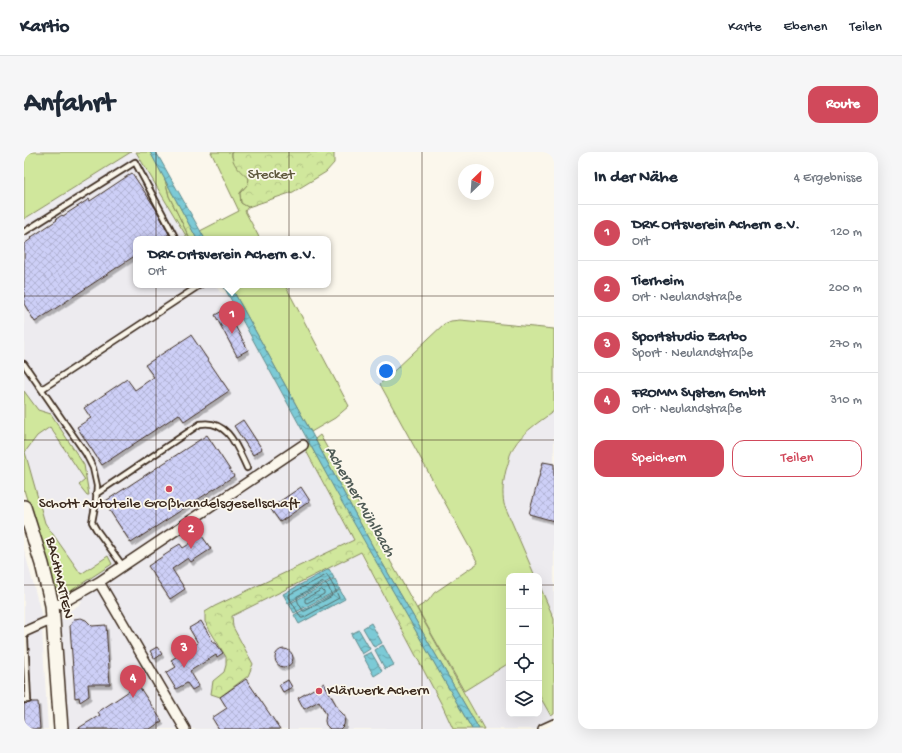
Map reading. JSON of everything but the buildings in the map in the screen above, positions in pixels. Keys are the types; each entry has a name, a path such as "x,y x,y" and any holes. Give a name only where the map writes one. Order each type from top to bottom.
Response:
{"street":[{"path":"52,606 60,604 99,582 303,445"},
{"name":"BACHMATTEN","path":"24,507 42,564 52,606 61,729"},
{"path":"99,582 182,728"},
{"path":"24,632 53,620"},
{"path":"543,729 554,724"}],"lane":[{"path":"24,232 135,162 174,236"},
{"path":"42,389 195,288"},
{"path":"24,364 88,458 93,468 96,494 92,522 123,566"},
{"path":"96,494 200,424 207,422 223,427 232,439 247,468"},
{"path":"24,637 25,679 28,700 24,700"}],"shaded area":[{"path":"131,152 136,152 186,236 133,236 133,288 217,288 220,292 228,294 309,443 304,448 442,705 453,729 68,729 61,620 68,612 82,603 35,525 24,488 24,219"},
{"path":"554,411 554,619 542,591 542,573 534,573 504,504 502,494 503,483 511,454 523,435"},
{"path":"24,549 41,613 48,729 24,729"},
{"path":"506,665 506,717 542,717 542,700 551,715 554,714 554,729 484,729 464,691"}],"green space":[{"path":"24,152 131,152 24,219"},
{"path":"136,152 150,152 165,179 169,196 189,236 186,236"},
{"path":"211,152 232,152 232,157 249,179 248,184 240,193 241,203 248,207 245,211 258,236 203,236 200,231 239,211"},
{"name":"Stecket","path":"232,152 334,152 334,163 326,172 293,192 248,207 241,203 240,193 248,184 249,179 235,164"},
{"path":"165,179 195,236 189,236 169,196"},
{"path":"232,288 287,288 349,406 335,418 311,432"},
{"path":"460,320 554,329 554,411 523,435 513,448 506,470 503,487 504,504 534,573 506,573 506,665 464,691 417,608 428,601 434,593 478,563 380,384 444,324 451,321"},
{"path":"24,391 38,410 51,414 84,465 89,495 87,495 79,485 85,480 50,427 37,436 25,452 45,523 81,574 108,556 112,564 66,594 56,592 24,490"},
{"path":"320,435 484,729 479,729 373,547 315,439"},
{"path":"309,443 472,729 453,729 442,705 361,552 232,616 233,627 253,664 248,676 220,697 211,694 213,681 224,672 226,657 205,622 205,612 354,540 304,447"},
{"path":"542,591 554,619 554,714 551,716 542,700"}],"water":[{"path":"150,152 156,152 203,236 195,236"},
{"path":"225,288 232,288 373,547 479,729 472,729 335,490"},
{"path":"329,569 334,578 288,603 283,594"},
{"path":"335,579 340,589 294,613 289,604"},
{"path":"340,590 345,599 299,624 294,615"},
{"path":"371,623 382,643 374,647 363,628"},
{"path":"359,630 370,649 362,654 351,634"},
{"path":"383,645 394,665 385,669 375,650"},
{"path":"371,652 382,671 374,676 363,656"}],"place":[{"name":"DRK Ortsverein Achern e.V.","path":"232,334"},
{"name":"Schott Autoteile Gr0ßhandelsgesellschaft","path":"169,489"},
{"name":"Tierheim","path":"191,549"},
{"name":"Sportstudio Zarbo","path":"184,668"},
{"name":"Klärwerk Achern","path":"319,691"},
{"name":"FROMM System GmbH","path":"133,698"}],"water label":[{"name":"Acherner Mühlbach","path":"359,502"}]}
